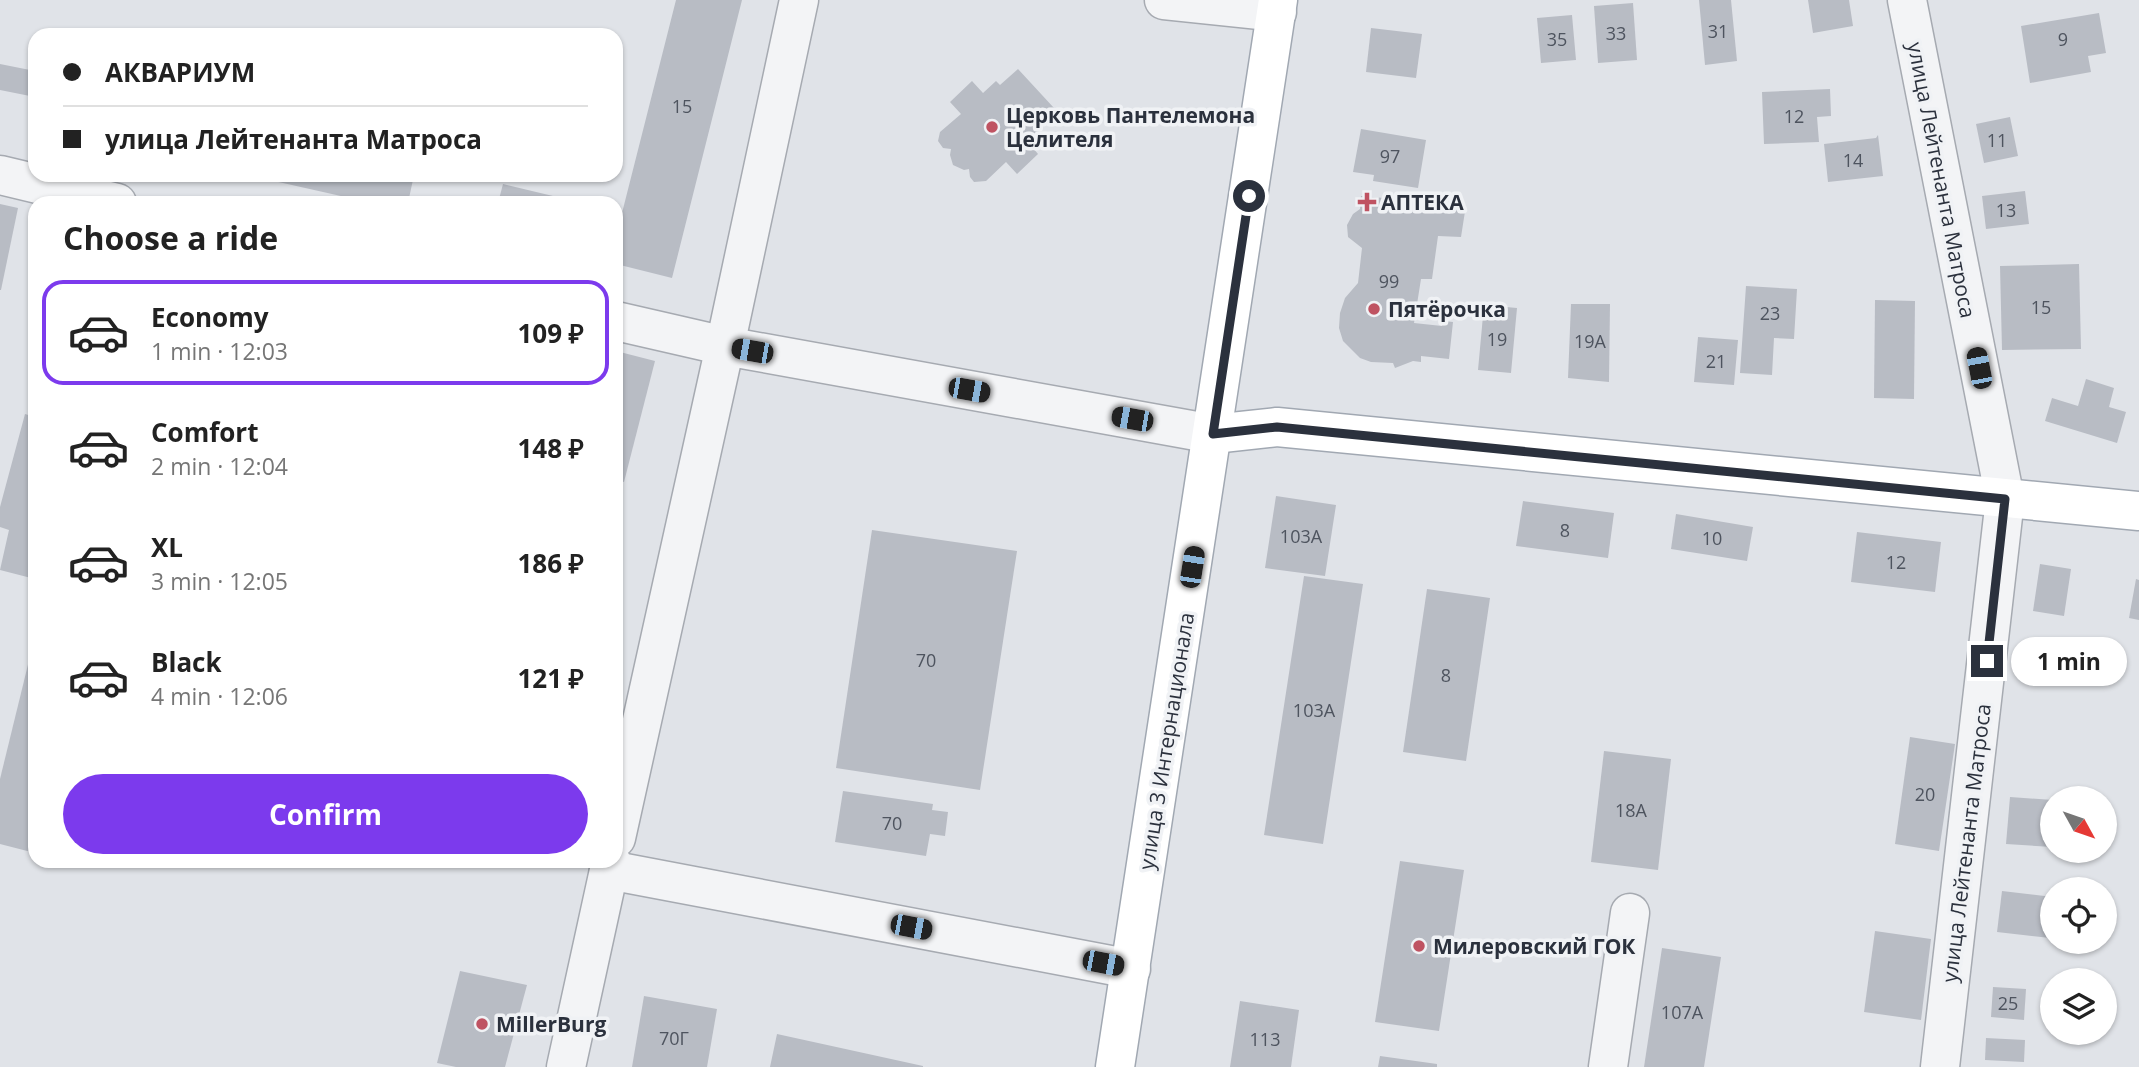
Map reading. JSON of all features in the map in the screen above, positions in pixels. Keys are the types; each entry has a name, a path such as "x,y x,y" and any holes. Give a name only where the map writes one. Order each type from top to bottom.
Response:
{"main road":[{"name":"улица 3 Интернационала","path":"1115,1067 1278,6"},
{"path":"1213,434 1277,427 2139,511"}],"street":[{"path":"623,806 799,0"},
{"path":"1164,0 1278,6"},
{"name":"улица Лейтенанта Матроса","path":"1907,0 2005,499 1940,1067"},
{"path":"0,175 28,182"},
{"path":"29,182 88,196"},
{"path":"623,323 725,346 1213,434"},
{"path":"623,858 1131,969"},
{"path":"566,1067 609,868"},
{"path":"1608,1067 1630,913"}],"building":[{"path":"676,0 742,0 672,278 623,266 623,209"},
{"path":"1699,0 1731,0 1737,61 1705,65"},
{"path":"1808,0 1849,0 1853,26 1813,33"},
{"path":"1633,3 1637,60 1598,63 1594,6"},
{"path":"2099,13 2106,53 2088,56 2091,72 2030,83 2021,26"},
{"path":"1572,15 1576,60 1541,63 1537,18"},
{"path":"1371,28 1422,34 1416,78 1366,72"},
{"path":"0,64 28,70 28,96 0,90"},
{"name":"Церковь Пантелемона Целителя","path":"1018,69 1054,108 1037,125 1041,129 1028,142 1038,154 1017,174 1006,162 986,181 974,182 969,169 964,170 953,165 951,149 943,148 938,141 940,132 961,114 950,102 972,81 983,93 996,81 1000,85"},
{"path":"1830,89 1831,116 1817,117 1819,142 1764,144 1762,92"},
{"path":"2010,117 2018,156 1984,163 1976,124"},
{"path":"1361,129 1426,140 1418,188 1373,181 1374,175 1353,172"},
{"path":"1878,135 1883,176 1828,182 1824,144 1876,138"},
{"path":"278,182 412,182 410,196 341,196"},
{"path":"503,184 553,196 500,196"},
{"path":"2025,191 2029,224 1986,229 1982,196"},
{"path":"1361,196 1466,205 1461,237 1438,236 1432,279 1421,279 1414,323 1442,326 1443,321 1453,322 1449,359 1421,356 1421,362 1413,361 1395,368 1393,363 1371,362 1360,358 1343,341 1339,328 1340,313 1345,298 1358,283 1362,248 1348,237 1347,225 1353,214 1360,209"},
{"path":"0,204 18,208 1,290 0,290"},
{"path":"2079,264 2081,349 2002,350 2000,266"},
{"path":"1746,286 1797,289 1794,339 1774,338 1772,375 1740,373"},
{"path":"1875,300 1915,301 1914,399 1874,398"},
{"path":"1571,304 1610,304 1609,382 1568,378"},
{"path":"1484,305 1517,308 1511,373 1478,370"},
{"path":"1698,337 1738,340 1734,385 1694,382"},
{"path":"623,353 655,361 623,482"},
{"path":"2086,379 2114,388 2109,407 2126,412 2117,443 2045,421 2052,398 2078,406"},
{"path":"25,414 28,415 28,577 0,570 9,530 0,527 0,507"},
{"path":"1276,496 1336,505 1325,576 1265,568"},
{"path":"1523,501 1614,513 1608,558 1516,546"},
{"path":"1676,514 1753,527 1747,561 1671,549"},
{"path":"872,530 1017,551 980,790 836,768"},
{"path":"1857,532 1941,542 1935,592 1851,582"},
{"path":"2040,564 2071,569 2064,616 2033,611"},
{"path":"1304,576 1363,584 1323,844 1264,835"},
{"path":"2136,579 2139,580 2139,620 2129,618"},
{"path":"1427,589 1490,598 1466,761 1403,752"},
{"path":"28,665 28,851 0,844 0,779"},
{"path":"1910,737 1955,744 1939,851 1895,844"},
{"path":"1604,751 1671,759 1658,870 1591,862"},
{"path":"843,791 933,804 932,810 948,812 945,836 930,834 926,856 835,842"},
{"path":"2010,797 2040,799 2040,846 2006,844"},
{"name":"Милеровский ГОК","path":"1400,861 1464,870 1439,1031 1375,1022"},
{"path":"2002,891 2040,895 2040,937 1997,932"},
{"path":"1875,931 1931,939 1921,1020 1864,1012"},
{"path":"1662,948 1721,957 1704,1067 1644,1067"},
{"name":"MillerBurg","path":"460,971 527,985 505,1067 456,1067 437,1063"},
{"path":"1993,987 2026,989 2024,1020 1991,1017"},
{"path":"644,996 717,1009 707,1067 632,1067"},
{"path":"1240,1001 1299,1010 1291,1067 1230,1067"},
{"path":"777,1034 923,1066 923,1067 770,1067"},
{"path":"1986,1038 2025,1040 2024,1062 1985,1060"},
{"path":"1380,1056 1437,1064 1437,1067 1378,1067"}],"place":[{"name":"Церковь Пантелемона Целителя","path":"992,127"},
{"name":"АПТЕКА","path":"1367,202"},
{"name":"Пятёрочка","path":"1374,309"},
{"name":"Милеровский ГОК","path":"1419,946"},
{"name":"MillerBurg","path":"482,1024"}],"route":[{"path":"1249,196 1213,434 1277,427 2005,499 1987,661"}]}
